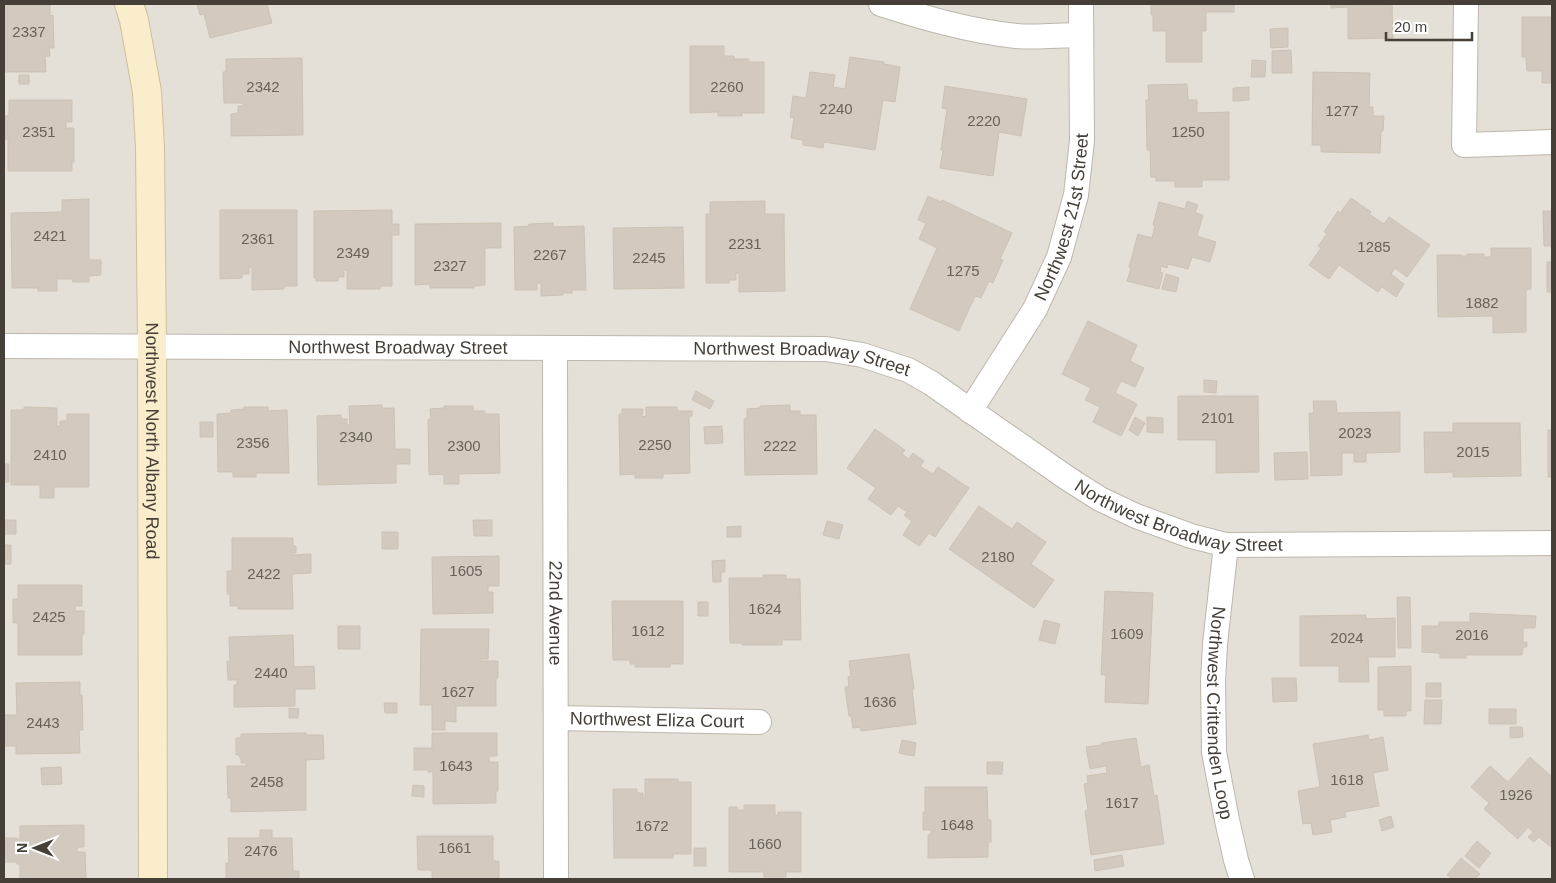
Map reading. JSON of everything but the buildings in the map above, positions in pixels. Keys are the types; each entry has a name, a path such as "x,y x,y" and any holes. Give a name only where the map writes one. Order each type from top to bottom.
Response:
{"street":[{"name":"Northwest North Albany Road","path":"129,4 134,20 147,92 150,148 153,879"},
{"path":"881,4 929,19 974,30 1018,36 1081,35"},
{"name":"Northwest 21st Street","path":"970,411 1035,309 1060,257 1076,195 1081,149 1081,4"},
{"path":"1466,4 1464,145 1552,142"},
{"name":"Northwest Broadway Street","path":"4,346 826,349 862,355 908,370 1100,499 1136,516 1191,536 1226,545 1552,543"},
{"name":"22nd Avenue","path":"555,348 556,879"},
{"name":"Northwest Crittenden Loop","path":"1226,545 1215,644 1213,681 1214,752 1228,828 1242,879"},
{"name":"Northwest Eliza Court","path":"556,718 759,722"}],"shaded area":[{"path":"4,4 1552,4 1552,879 4,879"}]}
